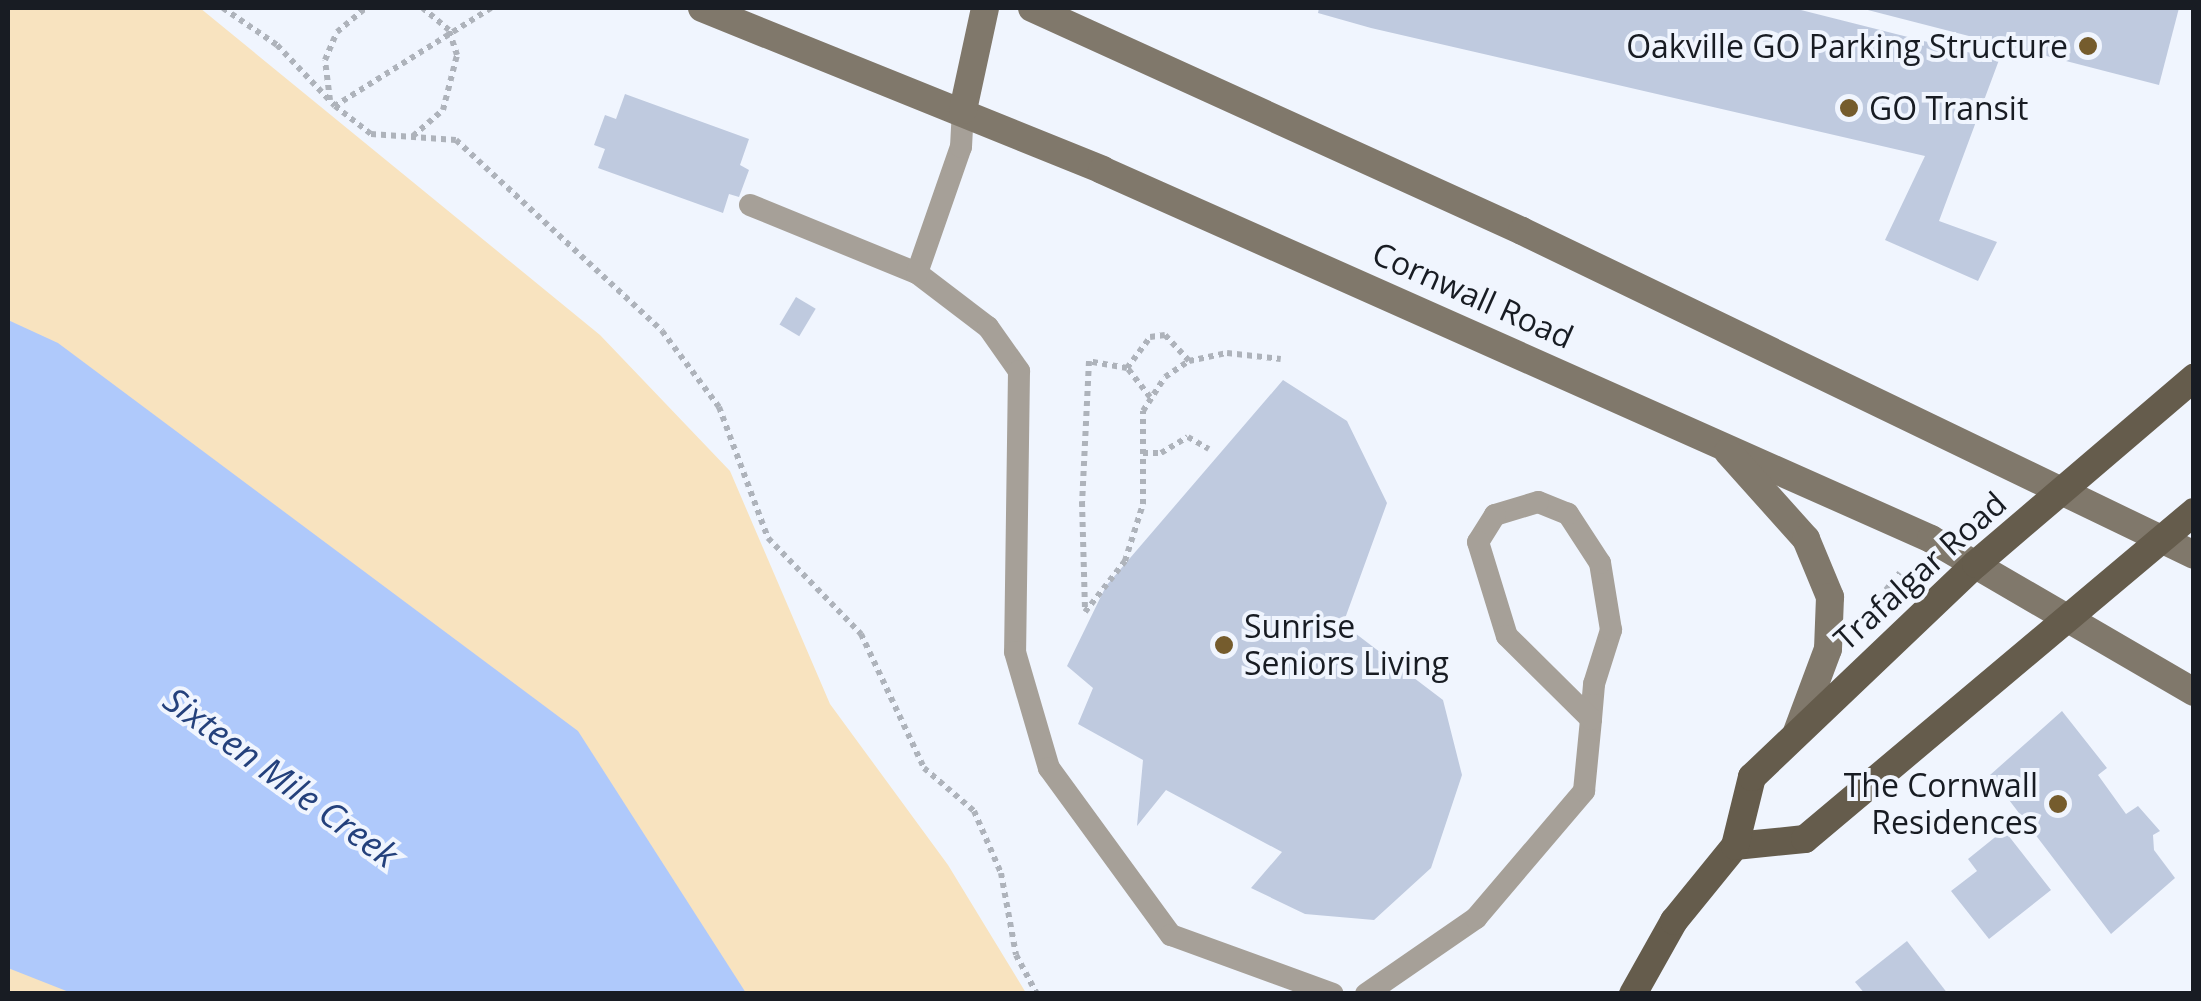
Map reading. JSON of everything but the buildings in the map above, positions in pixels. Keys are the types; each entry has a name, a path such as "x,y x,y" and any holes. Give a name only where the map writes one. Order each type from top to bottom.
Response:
{"main road":[{"name":"Cornwall Road","path":"702,8 963,110 1721,443 1976,564 2069,623 2194,692"},
{"path":"963,110 985,8"},
{"path":"1032,8 1522,231 2061,492 2156,543 2194,555"},
{"name":"Trafalgar Road","path":"1633,994 1674,922 1736,846 1752,777 1976,564 2194,378"},
{"path":"1721,443 1806,539 1830,598 1828,649 1797,732"},
{"path":"1736,846 1805,839 2069,623 2194,512"}],"lane":[{"path":"917,273 961,147 963,110"},
{"path":"750,204 917,273 988,327 1019,370 1015,652 1049,768 1171,935 1332,994"},
{"path":"1366,994 1476,918 1584,791 1594,684 1611,630 1600,563 1568,514 1538,502 1495,514 1478,542 1507,636 1590,719"}],"path":[{"path":"223,8 277,45 333,103 371,134 456,140 662,331 719,407 768,538 861,634 924,768 974,811 1001,873 1016,955 1036,994"},
{"path":"333,103 325,60 338,32 366,8"},
{"path":"412,137 443,110 454,84 457,54 450,30 423,8"},
{"path":"333,103 491,8"},
{"path":"1127,368 1150,338 1165,335 1189,361"},
{"path":"1150,397 1127,368 1089,360 1082,502 1086,612 1126,562 1142,504 1143,411 1150,397 1189,361 1227,354 1281,358"},
{"path":"1143,454 1162,453 1188,438 1210,449"},
{"path":"1886,590 1900,573"}],"shaded area":[{"path":"8,8 200,8 600,335 730,471 830,704 948,865 1026,993 8,993"}],"water":[{"name":"Sixteen Mile Creek","path":"8,320 58,343 578,731 746,993 74,994 8,968"}],"place":[{"name":"Oakville GO Parking Structure","path":"2088,46"},
{"name":"GO Transit","path":"1849,108"},
{"name":"Sunrise Seniors Living","path":"1224,645"},
{"name":"The Cornwall Residences","path":"2058,804"}]}
